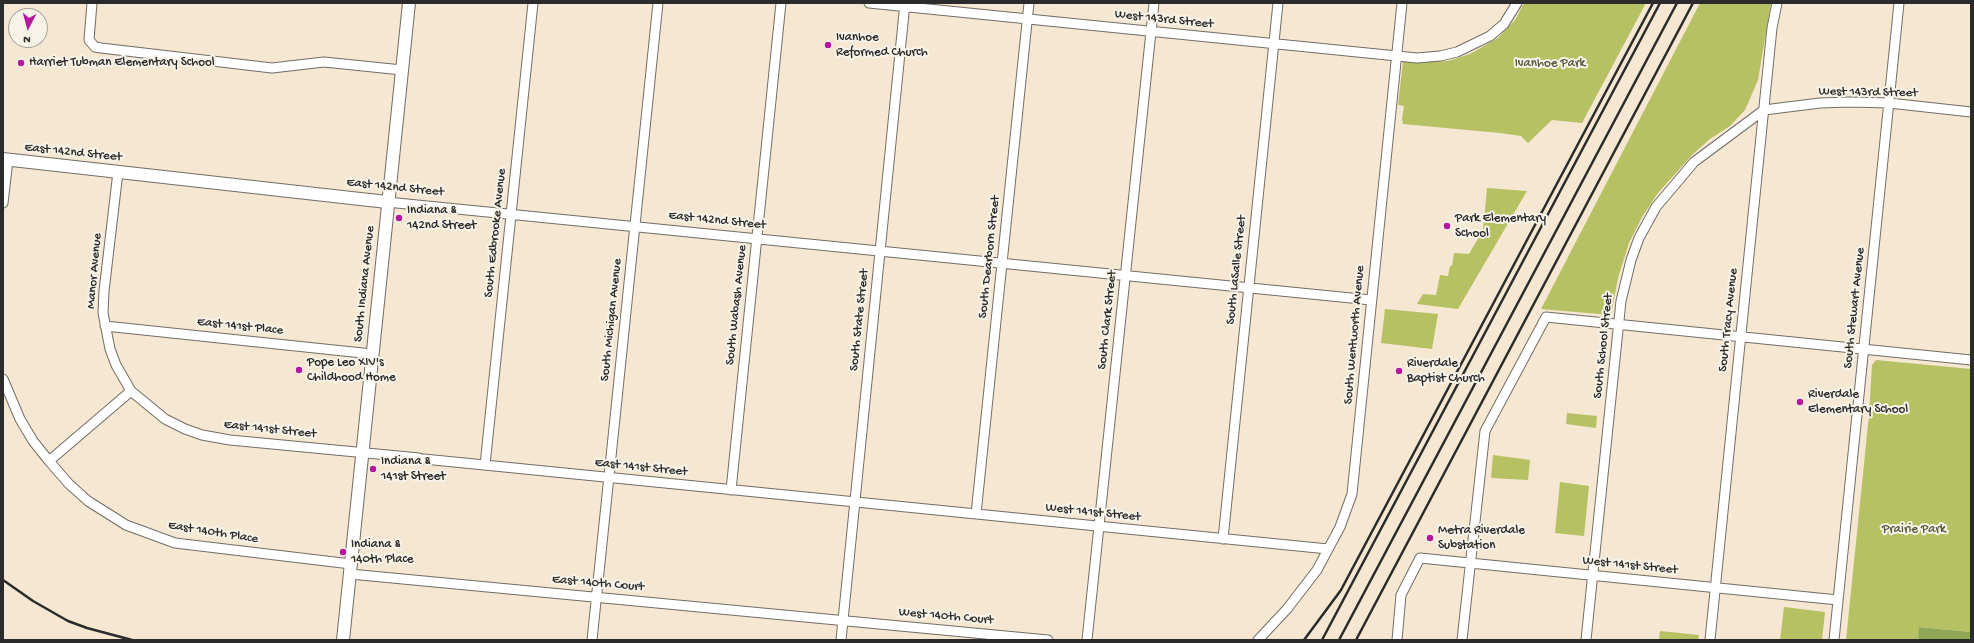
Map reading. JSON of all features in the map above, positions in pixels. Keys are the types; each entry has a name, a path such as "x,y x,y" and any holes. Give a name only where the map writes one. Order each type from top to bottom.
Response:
{"main road":[{"name":"South Indiana Avenue","path":"343,640 363,453 387,202 409,3"},
{"name":"East 142nd Street","path":"6,159 387,202"}],"street":[{"path":"92,3 88,35 92,44 101,48 272,68 324,62 402,70"},
{"name":"South Edbrooke Avenue","path":"485,465 533,3"},
{"name":"South Michigan Avenue","path":"592,640 658,3"},
{"name":"South Wabash Avenue","path":"731,490 781,3"},
{"name":"West 143rd Street","path":"869,3 905,5 1028,19 1417,58 1440,56 1473,45 1490,36 1504,24 1518,3"},
{"name":"South Dearborn Street","path":"976,514 1029,3"},
{"name":"South Clark Street","path":"1088,640 1154,3"},
{"name":"South LaSalle Street","path":"1223,539 1278,3"},
{"name":"South Wentworth Avenue","path":"1258,640 1287,609 1317,570 1348,509 1352,494 1402,3"},
{"name":"South Tracy Avenue","path":"1710,640 1772,28 1777,3"},
{"name":"South Stewart Avenue","path":"1834,640 1899,3"},
{"name":"South State Street","path":"841,640 905,5"},
{"name":"West 143rd Street","path":"1764,110 1820,103 1889,104 1971,112"},
{"name":"South School Street","path":"1586,640 1618,324 1624,281 1630,260 1639,238 1656,207 1694,162 1764,110"},
{"path":"3,203 6,159"},
{"name":"Manor Avenue","path":"118,172 104,291 105,326 110,349 116,365 131,391"},
{"name":"East 142nd Street","path":"387,202 1371,300"},
{"path":"1462,640 1485,431 1546,317 1971,360"},
{"name":"East 141st Place","path":"105,326 372,354"},
{"name":"East 140th Place","path":"3,379 20,419 33,441 49,461 69,484 88,501 126,525 150,535 175,542 351,569"},
{"path":"49,461 131,391"},
{"name":"East 141st Street","path":"131,391 165,418 185,429 202,435 230,440 855,502"},
{"name":"West 141st Street","path":"855,502 1328,549"},
{"name":"West 141st Street","path":"1397,640 1401,594 1420,558 1838,600"},
{"name":"East 140th Court","path":"351,569 412,579 843,620"},
{"name":"West 140th Court","path":"843,620 1048,640"}],"green space":[{"name":"Ivanhoe Park","path":"1524,3 1646,3 1582,123 1552,120 1528,143 1521,136 1403,124 1402,119 1404,106 1398,105 1403,62 1448,61 1470,54 1498,38 1515,20"},
{"path":"1700,3 1771,3 1758,80 1745,110 1730,126 1710,139 1692,155 1658,193 1642,217 1629,243 1618,278 1611,315 1541,309"},
{"path":"1487,188 1527,191 1458,309 1417,304 1423,294 1436,295 1440,275 1448,276 1450,266 1452,266 1454,253 1469,254 1483,230"},
{"path":"1385,309 1438,314 1432,349 1381,343"},
{"name":"Prairie Park","path":"1876,360 1971,369 1971,632 1920,627 1918,640 1846,640 1869,415 1872,365"},
{"path":"1567,413 1597,416 1596,428 1566,424"},
{"path":"1493,455 1530,460 1528,480 1491,478"},
{"path":"1560,482 1589,486 1584,536 1555,533"},
{"path":"1784,607 1825,612 1822,640 1780,640"},
{"path":"1919,627 1971,632 1971,640 1918,640"},
{"path":"1660,631 1699,635 1698,640 1659,640"}],"railway":[{"path":"1304,640 1341,590 1653,3"},
{"path":"1322,640 1660,3"},
{"path":"1339,640 1677,3"},
{"path":"1356,640 1693,3"},
{"path":"3,580 33,601 68,621 87,628 132,640"}],"place":[{"name":"Ivanhoe Reformed Church","path":"828,45"},
{"name":"Harriet Tubman Elementary School","path":"21,63"},
{"name":"Indiana & 142nd Street","path":"399,218"},
{"name":"Park Elementary School","path":"1447,226"},
{"name":"Pope Leo XIV's Childhood Home","path":"299,370"},
{"name":"Riverdale Baptist Church","path":"1399,371"},
{"name":"Riverdale Elementary School","path":"1800,402"},
{"name":"Indiana & 141st Street","path":"373,469"},
{"name":"Metra Riverdale Substation","path":"1430,538"},
{"name":"Indiana & 140th Place","path":"343,552"}]}
